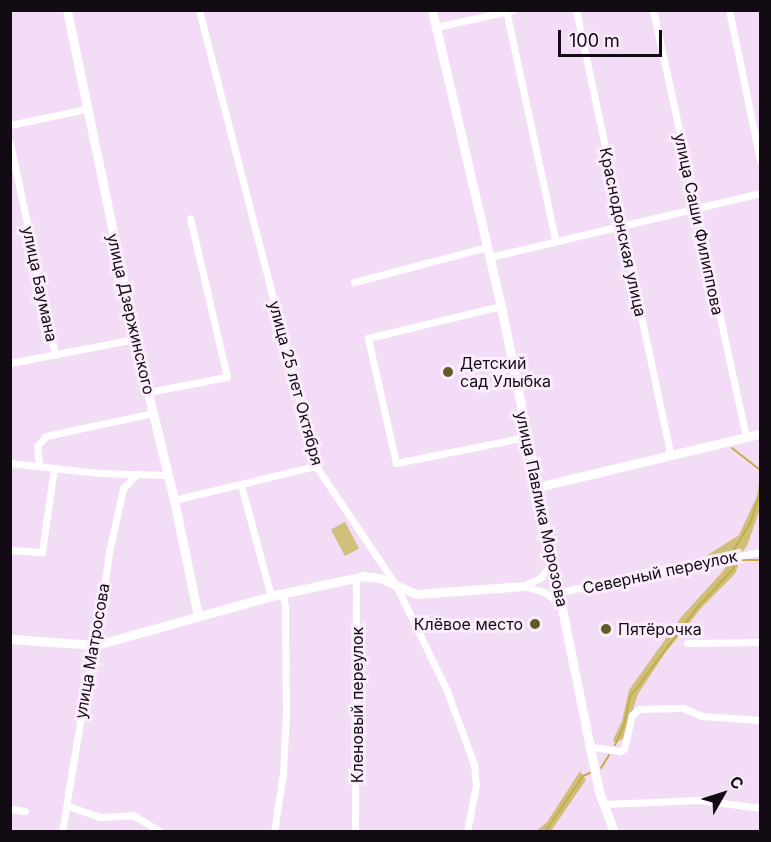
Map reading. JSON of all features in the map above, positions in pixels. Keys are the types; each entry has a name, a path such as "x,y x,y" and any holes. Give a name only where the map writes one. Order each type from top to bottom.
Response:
{"street":[{"name":"улица Дзержинского","path":"67,10 135,339 174,500 198,616"},
{"name":"улица 25 лет Октября","path":"200,10 316,466 396,585 447,692 474,764 476,785 467,831"},
{"name":"улица Павлика Морозова","path":"432,10 501,306 603,804 614,831"},
{"name":"Краснодонская улица","path":"576,10 670,454"},
{"name":"улица Саши Филиппова","path":"653,10 746,436"},
{"path":"729,10 760,160"},
{"path":"436,27 508,11 555,240"},
{"path":"10,125 87,109"},
{"name":"улица Баумана","path":"10,143 55,354"},
{"path":"354,282 488,252 555,240 760,193"},
{"path":"149,392 227,377 190,218"},
{"path":"501,306 368,338 396,463 526,437"},
{"path":"10,363 135,339"},
{"path":"39,466 38,446 46,435 153,413"},
{"path":"537,487 760,434"},
{"path":"10,463 135,475 168,475"},
{"path":"174,500 316,466"},
{"path":"10,550 42,552 54,468"},
{"name":"улица Матросова","path":"62,831 120,497 128,481 135,475"},
{"path":"241,485 271,596"},
{"name":"Северный переулок","path":"559,592 760,552"},
{"path":"524,586 540,578 552,563"},
{"path":"10,639 96,645 152,632 198,616 271,596 370,576 416,594 524,586 544,592 561,604"},
{"name":"Кленовый переулок","path":"355,831 357,578"},
{"path":"274,831 283,773 285,607 282,594"},
{"path":"687,643 760,642"},
{"path":"592,747 620,752 624,749 632,715 639,709 683,708 702,716 760,720"},
{"path":"603,804 699,800 760,808"},
{"path":"68,806 100,817 133,814 161,831"},
{"path":"10,809 25,811"}],"shaded area":[{"path":"760,475 760,509 747,546 743,551 710,558 706,556 739,535 757,496"},
{"path":"345,522 359,548 345,556 331,530"},
{"path":"729,560 735,560 738,566 735,574 703,606 665,653 638,694 623,739 616,743 613,740 622,721 629,690 682,616 724,570"},
{"path":"580,771 586,780 551,831 536,831 547,822"}],"waterway":[{"path":"732,448 760,470"},
{"path":"731,554 750,524 760,493"},
{"path":"615,745 624,725 630,697 696,609 734,568 732,560"},
{"path":"736,560 760,560"},
{"path":"601,768 609,755"},
{"path":"545,832 583,776 592,772"}],"place":[{"name":"Детский сад Улыбка","path":"448,372"},
{"name":"Клёвое место","path":"535,624"},
{"name":"Пятёрочка","path":"606,629"}]}
